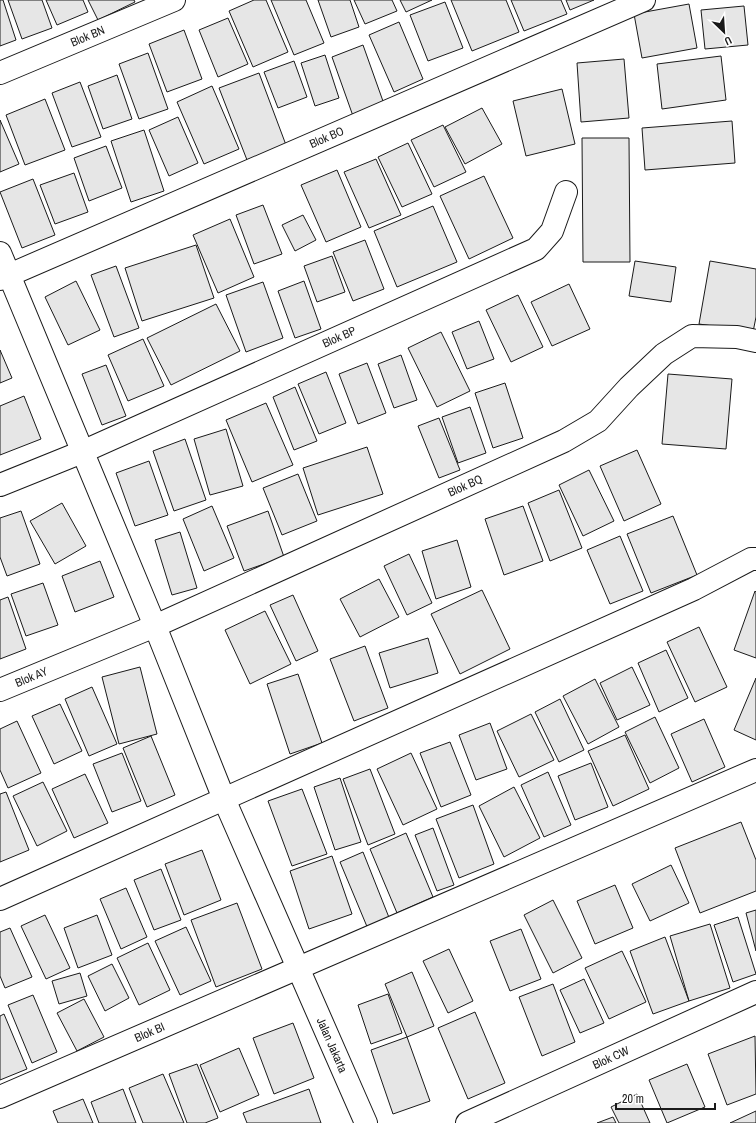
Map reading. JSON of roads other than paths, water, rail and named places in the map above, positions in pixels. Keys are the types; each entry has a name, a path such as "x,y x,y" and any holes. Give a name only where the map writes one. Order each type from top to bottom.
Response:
{"street":[{"name":"Blok BN","path":"0,73 174,0"},
{"name":"Blok BO","path":"4,277 644,0"},
{"name":"Blok BP","path":"0,485 82,452 536,249 552,231 566,192"},
{"name":"Jalan Jakarta","path":"0,254 4,277 82,452 155,626 224,799 299,967 366,1123"},
{"name":"Blok BQ","path":"63,664 155,626 564,441 598,421 629,387 664,354 692,336 737,337 756,341"},
{"path":"0,899 694,589 754,559"},
{"name":"Blok AY","path":"0,690 63,664"},
{"name":"Blok BI","path":"0,1097 756,770"},
{"name":"Blok CW","path":"467,1123 756,992"}]}
